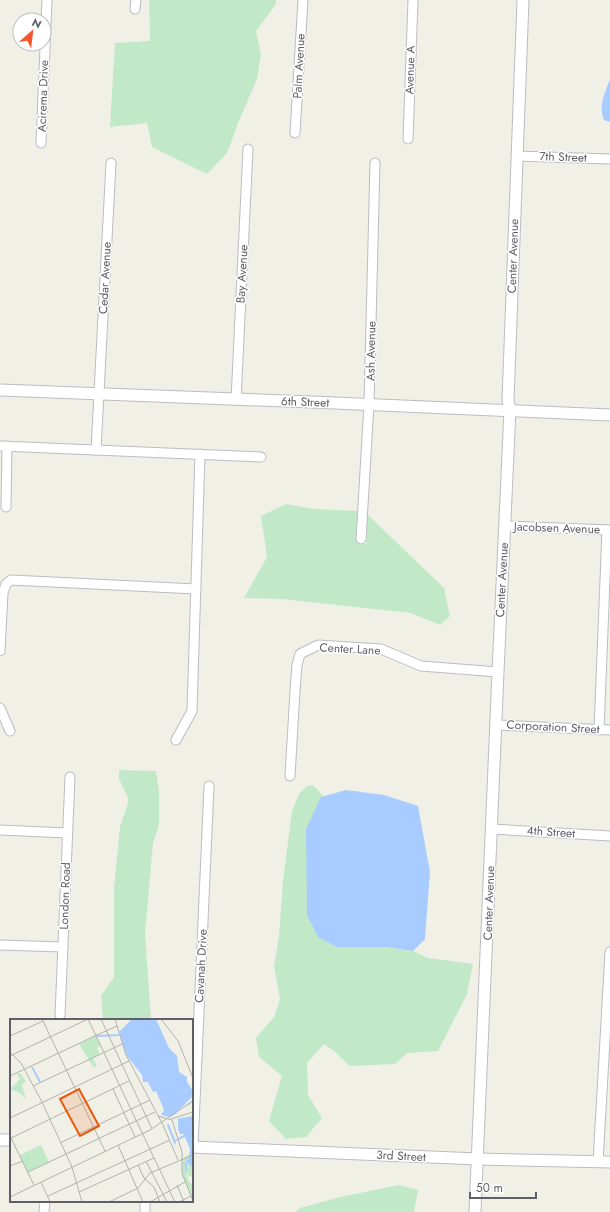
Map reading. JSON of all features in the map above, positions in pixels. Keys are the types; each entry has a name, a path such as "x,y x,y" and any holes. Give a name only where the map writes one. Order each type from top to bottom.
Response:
{"street":[{"name":"Acirema Drive","path":"41,143 47,0"},
{"name":"Palm Avenue","path":"295,133 303,0"},
{"name":"Avenue A","path":"408,139 413,0"},
{"name":"Center Avenue","path":"475,1212 510,410 508,400 523,0"},
{"name":"Bay Avenue","path":"236,400 248,149"},
{"name":"7th Street","path":"517,156 610,159"},
{"name":"Cedar Avenue","path":"96,450 112,163"},
{"name":"Ash Avenue","path":"361,539 369,404 376,163"},
{"name":"6th Street","path":"0,390 610,415"},
{"path":"6,507 3,446 261,457"},
{"path":"176,740 192,711 200,454"},
{"name":"Jacobsen Avenue","path":"504,526 609,530"},
{"path":"599,730 609,530"},
{"path":"0,651 3,594 6,584 11,580 196,588"},
{"name":"Center Lane","path":"290,776 297,665 300,654 318,645 381,649 421,666 498,672"},
{"path":"0,708 10,731"},
{"name":"Corporation Street","path":"496,725 610,730"},
{"name":"London Road","path":"60,1015 70,777"},
{"name":"Cavanah Drive","path":"193,1147 210,786"},
{"name":"4th Street","path":"492,829 610,836"},
{"path":"0,830 67,833"},
{"path":"0,946 63,947"},
{"path":"598,1162 610,952"},
{"name":"3rd Street","path":"193,1147 478,1159 610,1162"},
{"path":"44,1212 45,1202"}],"green space":[{"path":"149,0 276,0 276,4 256,31 261,54 257,79 227,153 207,174 152,147 147,123 110,127 115,43 150,41"},
{"path":"286,504 315,509 358,511 357,544 366,544 367,514 444,588 450,616 440,625 411,613 282,599 244,598 267,557 261,516"},
{"path":"119,770 156,771 159,792 159,825 153,843 145,934 151,1019 103,1019 101,996 114,977 114,888 120,827 129,800 119,779"},
{"path":"313,785 323,796 321,797 337,947 386,947 413,951 428,958 473,964 467,994 438,1051 407,1053 395,1064 350,1066 324,1044 307,1063 308,1095 322,1118 306,1137 286,1139 269,1121 282,1076 259,1057 256,1038 274,1017 280,999 274,966 279,936 283,881 292,811 299,794 307,786"},
{"path":"399,1185 418,1190 414,1212 295,1212 300,1208 340,1197"}],"water":[{"path":"610,79 610,122 604,120 602,115 602,105"},
{"path":"346,790 384,795 418,806 430,872 425,939 413,951 386,947 337,947 318,937 307,915 306,829 321,797"}]}
